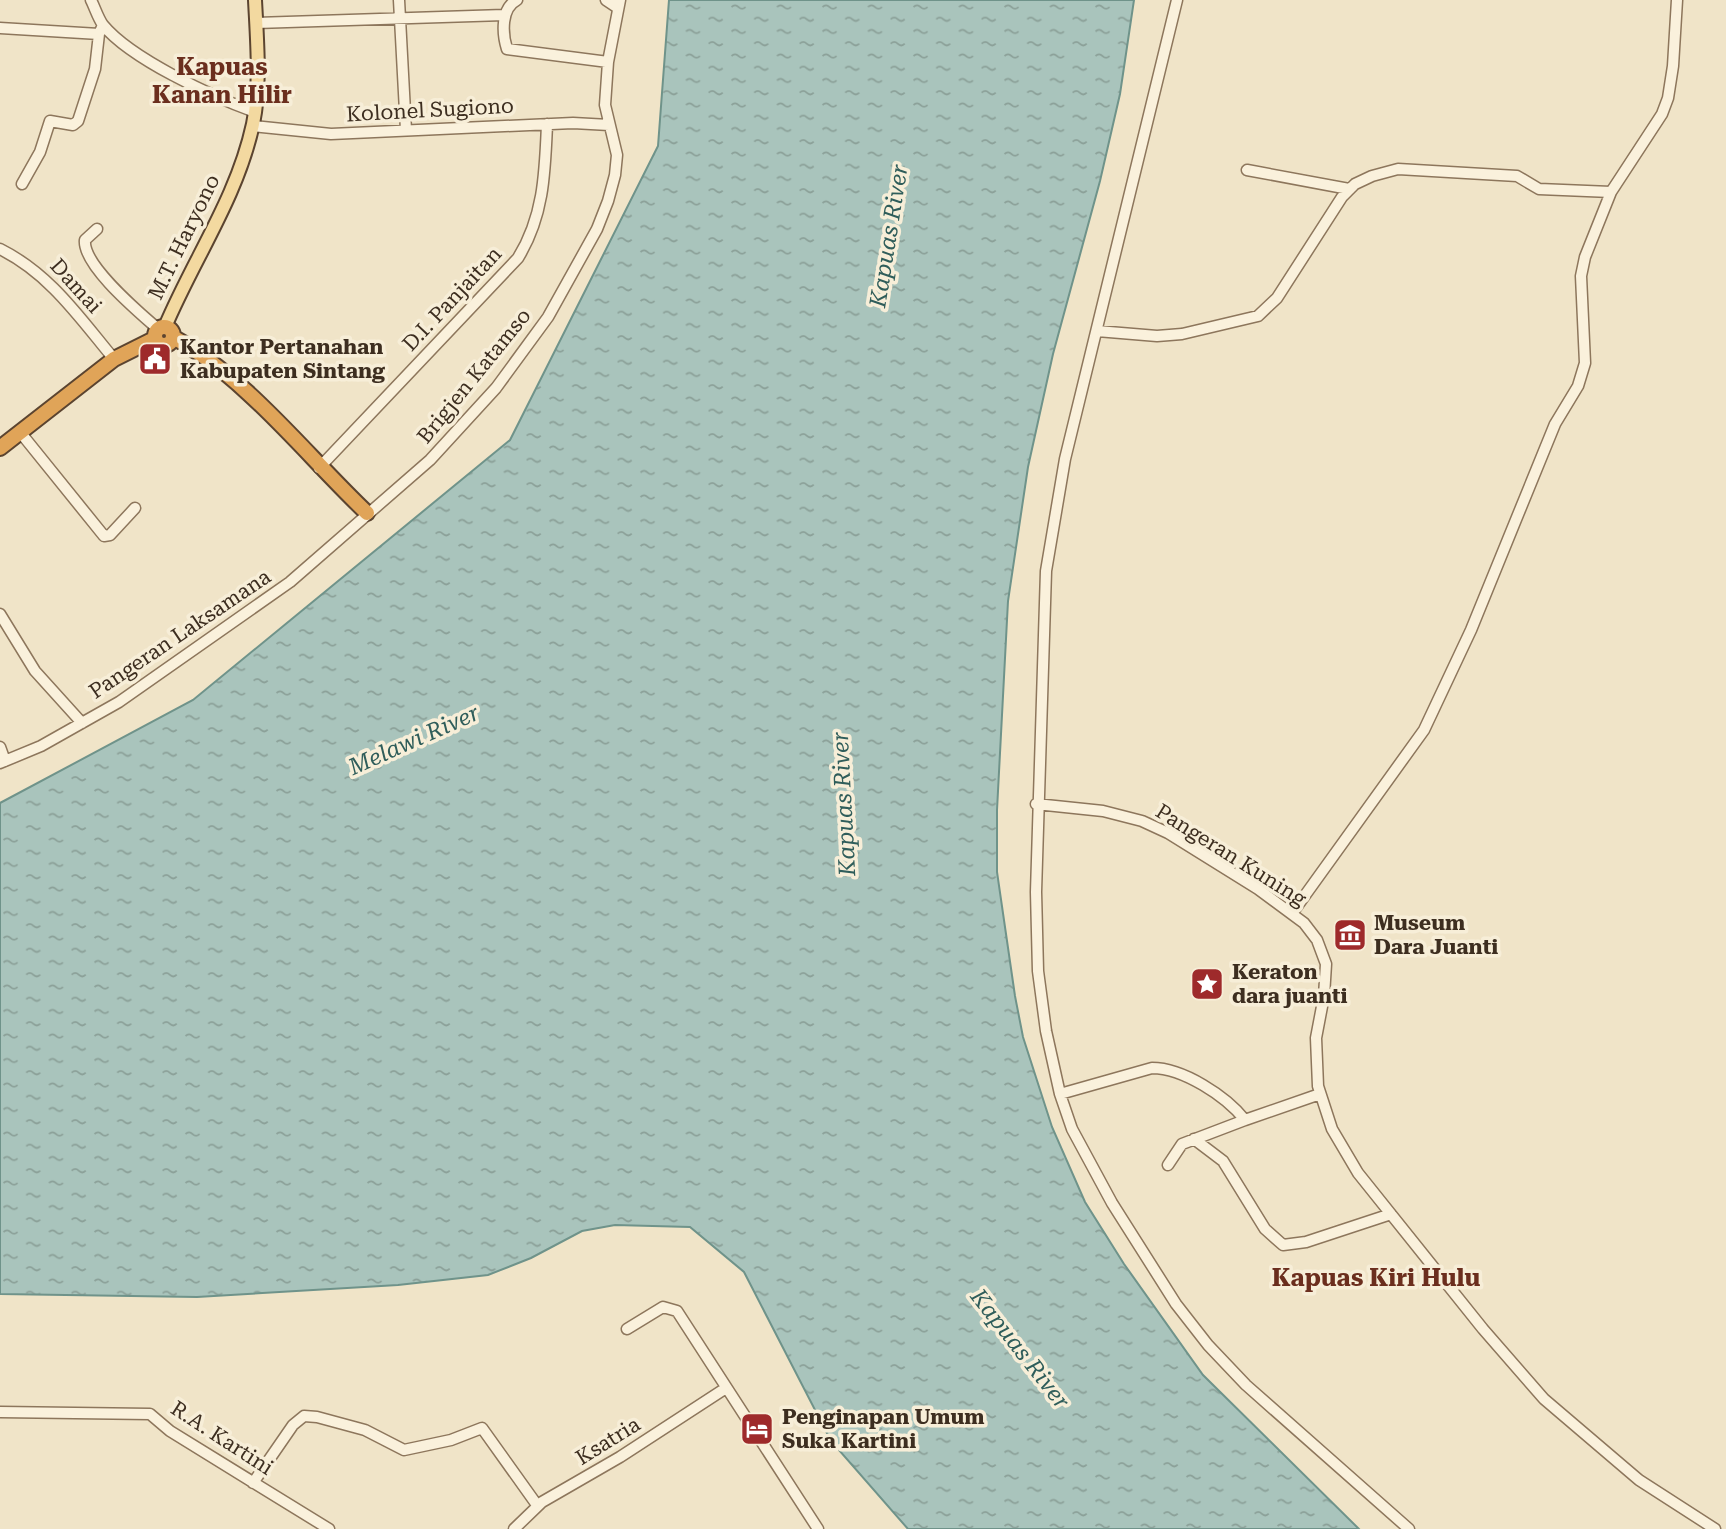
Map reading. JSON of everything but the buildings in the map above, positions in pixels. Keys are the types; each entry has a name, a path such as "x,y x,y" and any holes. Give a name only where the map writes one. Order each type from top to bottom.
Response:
{"highway":[{"path":"0,448 114,359 162,333 206,357 367,513"}],"main road":[{"name":"M.T. Haryono","path":"162,333 235,184 253,125 255,0"}],"street":[{"path":"22,184 40,152 50,121 73,125 78,121 95,69 101,30 91,0"},
{"path":"400,0 406,130"},
{"path":"517,0 508,7 504,15 506,44 511,50 608,62"},
{"path":"606,0 619,4"},
{"path":"1177,0 1069,438 1045,571 1036,804 1038,971 1046,1031 1060,1094 1072,1129 1112,1203 1176,1304 1208,1345 1246,1385 1409,1529"},
{"path":"1293,912 1429,719 1471,631 1555,424 1578,386 1585,354 1583,267 1593,229 1611,192 1661,114 1668,98 1677,0"},
{"name":"Brigjen Katamso","path":"367,513 430,460 496,387 548,317 597,229 615,175 617,155 605,105 608,62 619,4"},
{"path":"256,23 504,15"},
{"path":"0,28 101,30 185,81 255,112"},
{"name":"Kolonel Sugiono","path":"253,125 331,134 547,124 609,125"},
{"name":"D.I. Panjaitan","path":"319,468 518,258 532,232 541,203 547,124"},
{"path":"1097,331 1157,336 1182,334 1258,316 1277,298 1349,189 1372,176 1398,169 1517,176 1539,190 1611,192"},
{"path":"1247,170 1349,189"},
{"path":"97,229 85,240 89,254 121,296 162,333"},
{"name":"Damai","path":"0,249 47,279 114,359"},
{"path":"20,432 104,536 116,529 135,508"},
{"name":"Pangeran Laksamana","path":"2,762 41,746 119,702 290,582 367,513"},
{"path":"0,614 36,671 82,723"},
{"path":"0,747 2,762"},
{"name":"Pangeran Kuning","path":"1036,804 1103,811 1142,821 1181,841 1293,912 1317,940 1326,964 1324,996 1316,1038 1316,1074 1320,1094 1342,1149 1483,1329 1544,1399 1639,1480 1715,1529"},
{"path":"1060,1094 1157,1068 1199,1085 1224,1100 1245,1120"},
{"path":"1168,1165 1177,1148 1194,1139 1320,1094"},
{"path":"1194,1139 1223,1161 1265,1230 1283,1245 1306,1242 1391,1214"},
{"path":"627,1328 656,1310 671,1307 683,1318 818,1529"},
{"name":"Ksatria","path":"514,1529 537,1505 620,1457 726,1388"},
{"name":"R.A. Kartini","path":"0,1412 150,1414 170,1431 329,1529"},
{"path":"253,1483 293,1425 304,1416 365,1430 404,1451 451,1440 482,1429 537,1505"}],"water":[{"path":"669,0 1134,0 1120,94 1100,181 1053,354 1028,467 1008,601 997,810 997,872 1015,996 1023,1037 1052,1127 1085,1202 1124,1264 1203,1375 1359,1529 908,1529 831,1441 744,1272 690,1227 615,1225 582,1231 531,1258 488,1275 398,1285 197,1297 0,1294 0,803 193,700 510,440 658,146"}],"place":[{"name":"Kantor Pertanahan Kabupaten Sintang","path":"155,359"},
{"name":"Museum Dara Juanti","path":"1350,935"},
{"name":"Keraton dara juanti","path":"1207,984"},
{"name":"Penginapan Umum Suka Kartini","path":"757,1429"}],"district":[{"name":"Kapuas Kanan Hilir","path":"222,81"},
{"name":"Kapuas Kiri Hulu","path":"1376,1278"}],"water label":[{"name":"Kapuas River","path":"889,236"},
{"name":"Melawi River","path":"414,740"},
{"name":"Kapuas River","path":"844,804"},
{"name":"Kapuas River","path":"1020,1349"}]}
